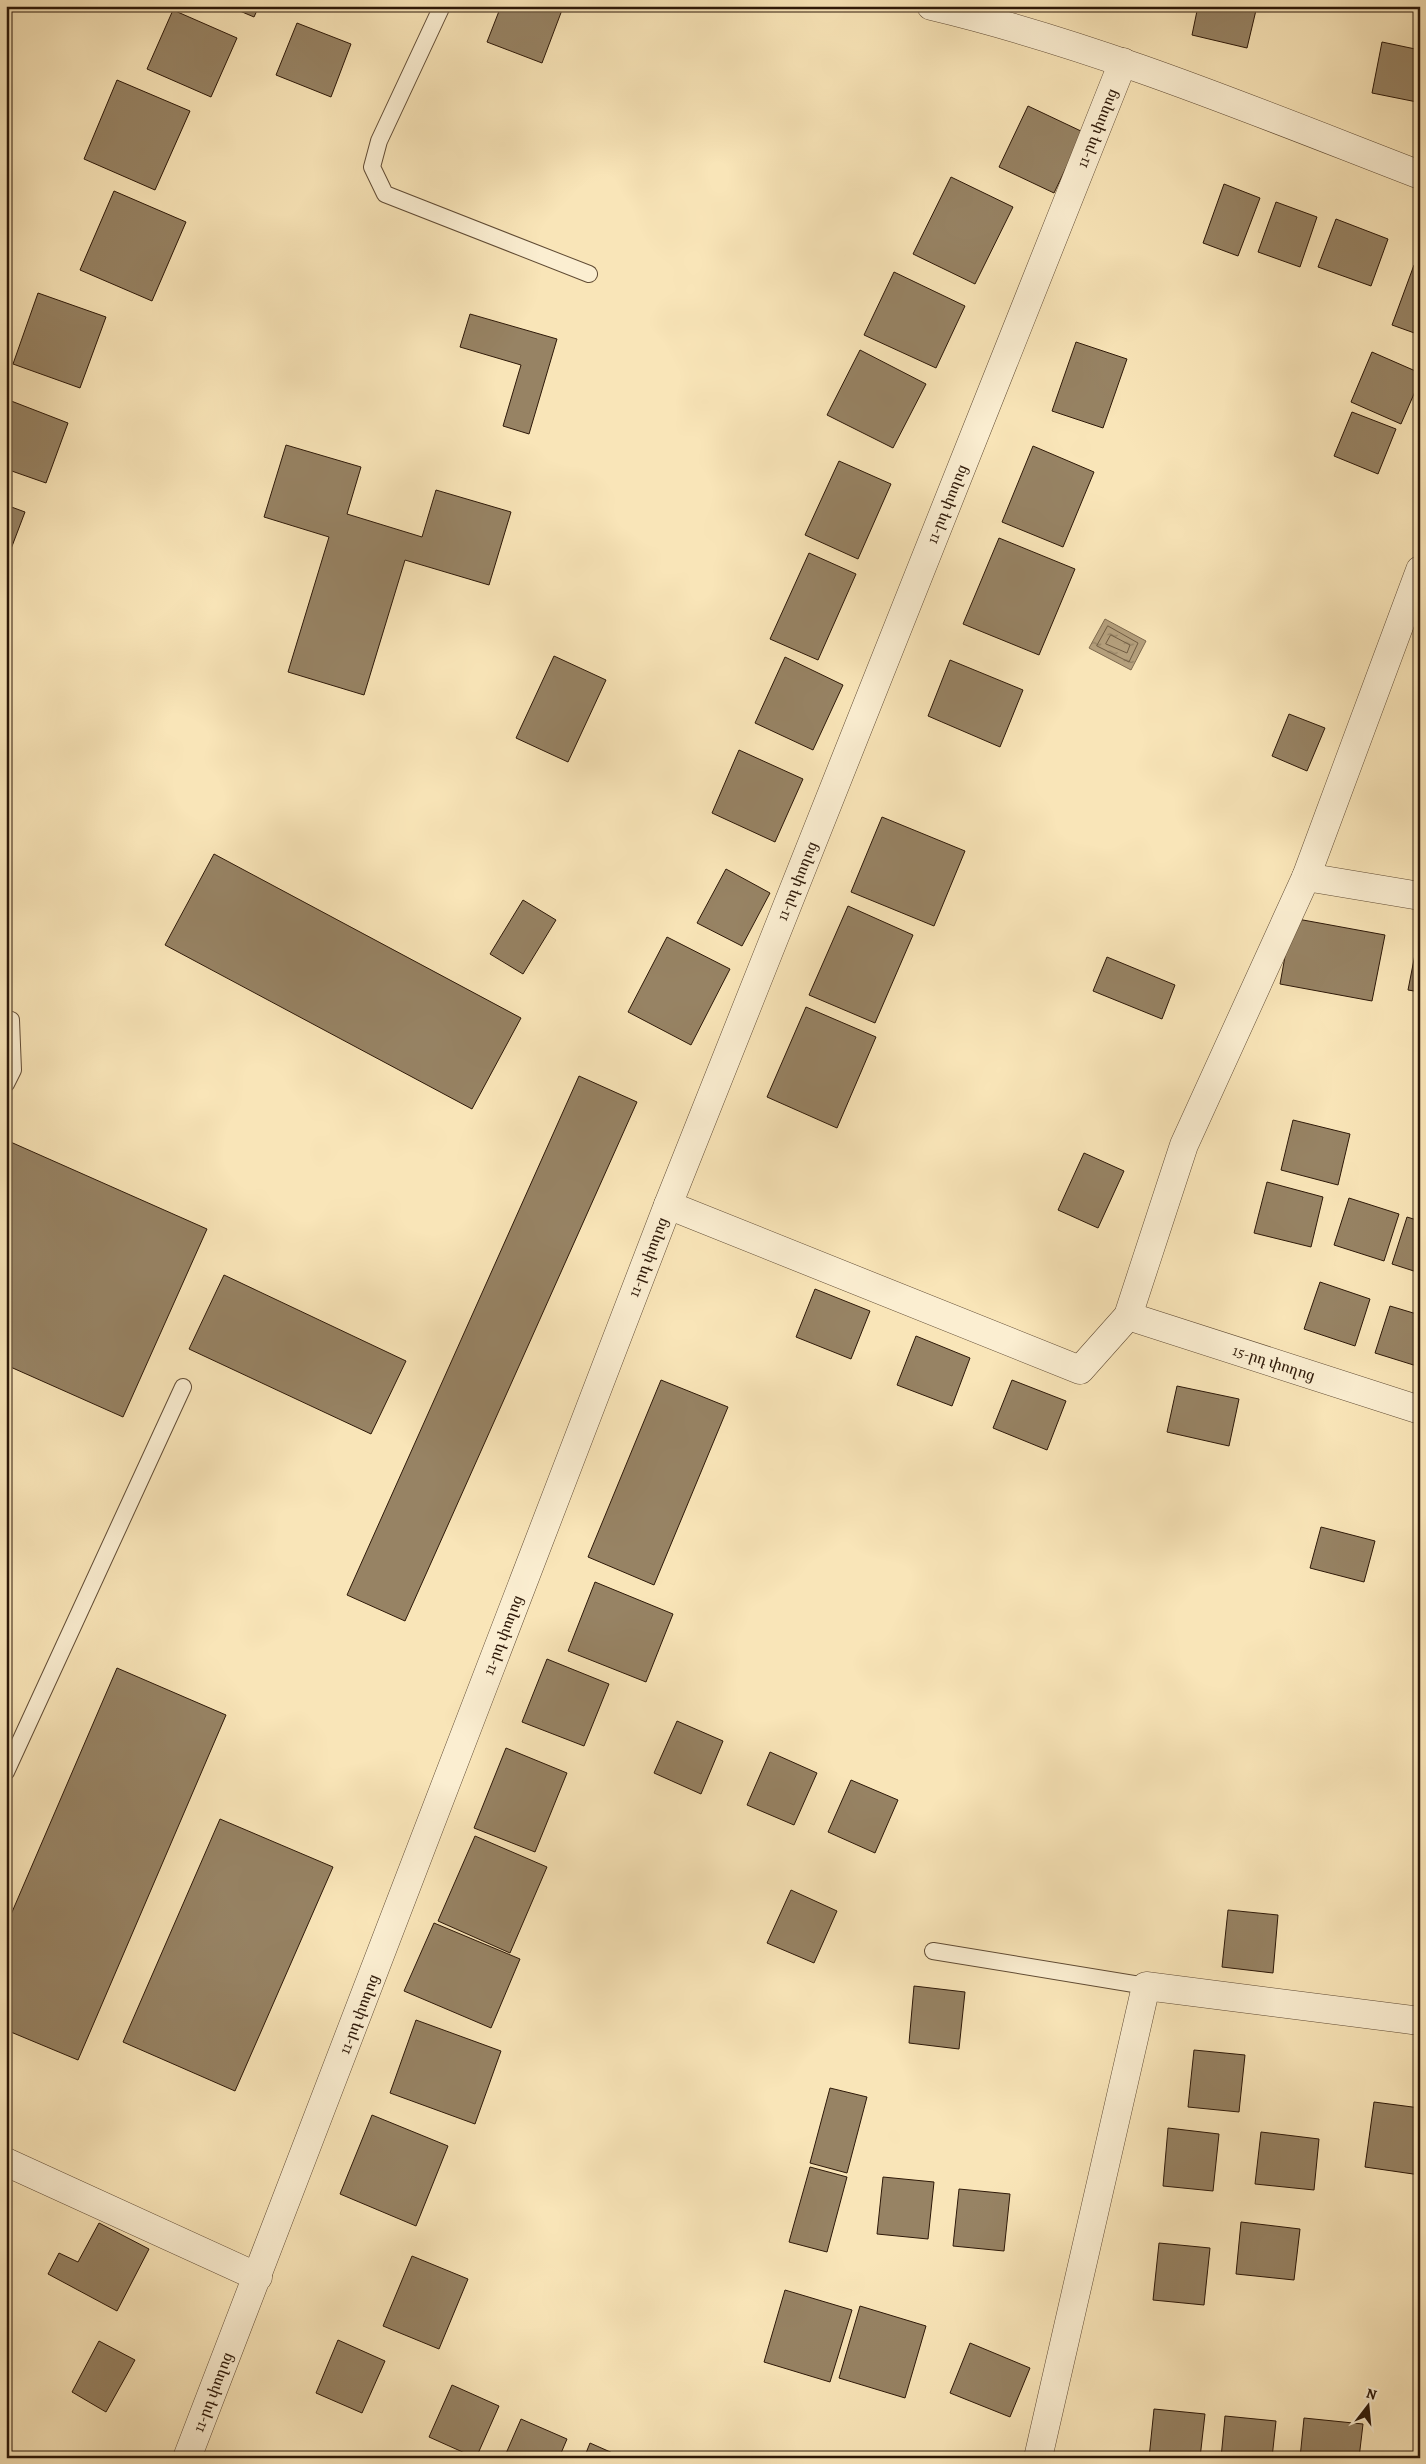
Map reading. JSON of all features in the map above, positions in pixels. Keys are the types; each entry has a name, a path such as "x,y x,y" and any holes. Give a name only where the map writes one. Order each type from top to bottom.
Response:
{"street":[{"path":"931,6 978,18 1123,62 1420,175"},
{"name":"11-րդ փողոց","path":"187,2458 258,2278 668,1205 1123,62"},
{"path":"668,1205 1080,1370 1128,1316 1184,1145 1306,877 1420,570"},
{"path":"1306,877 1420,896"},
{"name":"15-րդ փողոց","path":"1128,1316 1420,1410"},
{"path":"1038,2458 1146,1986 1420,2021"},
{"path":"6,2162 258,2278"}],"lane":[{"path":"442,6 379,141 372,167 385,194 589,274"},
{"path":"6,1018 11,1020 13,1070 6,1084"},
{"path":"6,1772 183,1387"},
{"path":"933,1951 1146,1986"}],"water":[{"path":"1105,619 1146,641 1131,670 1089,648"}],"building":[{"path":"228,6 259,6 254,17"},
{"path":"501,6 551,6 562,10 542,63 487,42"},
{"path":"1198,6 1257,6 1247,48 1192,35"},
{"path":"173,10 237,38 211,97 147,69"},
{"path":"297,23 351,44 331,97 276,75"},
{"path":"1382,42 1420,50 1420,89 1417,102 1372,93"},
{"path":"117,80 190,111 155,190 84,159"},
{"path":"1028,106 1083,132 1054,193 999,167"},
{"path":"951,177 1013,207 975,284 913,254"},
{"path":"1224,184 1260,198 1238,256 1203,243"},
{"path":"114,191 186,222 152,301 80,270"},
{"path":"1276,202 1317,217 1300,267 1258,252"},
{"path":"1336,219 1388,239 1371,286 1318,267"},
{"path":"1414,265 1420,268 1420,335 1392,325"},
{"path":"894,272 965,306 936,368 864,335"},
{"path":"38,293 106,317 80,388 13,364"},
{"path":"470,314 557,339 529,434 503,426 521,365 460,347"},
{"path":"1076,342 1127,359 1103,428 1052,411"},
{"path":"860,350 926,384 893,448 827,415"},
{"path":"1372,352 1420,373 1420,380 1401,424 1351,402"},
{"path":"6,399 68,423 46,483 6,469"},
{"path":"1352,412 1396,429 1378,474 1334,456"},
{"path":"286,445 361,467 347,514 422,537 436,490 511,512 489,585 405,560 364,695 288,672 329,537 264,517"},
{"path":"1033,446 1094,472 1063,547 1002,522"},
{"path":"839,461 891,484 858,559 805,535"},
{"path":"6,505 25,512 6,562"},
{"path":"999,538 1075,569 1039,655 963,624"},
{"path":"809,553 856,574 818,660 770,639"},
{"path":"554,656 606,680 568,762 516,738"},
{"path":"785,657 843,685 813,750 755,723"},
{"path":"950,660 1023,690 1000,747 928,716"},
{"path":"1289,714 1325,728 1307,771 1272,756"},
{"path":"739,750 803,779 775,842 712,813"},
{"path":"882,817 965,851 934,926 851,892"},
{"path":"214,854 521,1018 472,1109 165,945"},
{"path":"726,869 770,893 742,946 697,923"},
{"path":"523,900 556,920 523,974 490,954"},
{"path":"848,906 913,935 875,1023 809,995"},
{"path":"1292,918 1385,935 1372,1001 1280,984"},
{"path":"667,937 730,969 691,1045 628,1012"},
{"path":"1418,939 1420,940 1420,992 1408,990"},
{"path":"1107,957 1175,985 1162,1019 1093,991"},
{"path":"806,1007 876,1037 837,1128 767,1097"},
{"path":"579,1076 637,1102 405,1621 347,1595"},
{"path":"1293,1120 1350,1134 1338,1185 1281,1170"},
{"path":"6,1140 207,1229 123,1417 6,1365"},
{"path":"1084,1153 1124,1171 1098,1228 1058,1210"},
{"path":"1267,1182 1323,1197 1311,1247 1254,1233"},
{"path":"1349,1198 1399,1214 1384,1261 1334,1245"},
{"path":"1407,1217 1420,1221 1420,1273 1392,1264"},
{"path":"224,1275 406,1361 371,1434 189,1349"},
{"path":"1320,1282 1370,1299 1355,1346 1304,1329"},
{"path":"815,1289 870,1311 851,1359 796,1337"},
{"path":"1390,1306 1420,1315 1420,1367 1375,1353"},
{"path":"916,1336 970,1358 952,1406 897,1385"},
{"path":"661,1380 728,1407 654,1585 588,1557"},
{"path":"1012,1380 1066,1401 1047,1450 993,1428"},
{"path":"1177,1386 1239,1399 1229,1446 1167,1432"},
{"path":"1321,1527 1375,1541 1364,1582 1310,1568"},
{"path":"595,1582 673,1614 646,1682 568,1651"},
{"path":"547,1659 609,1684 584,1746 522,1722"},
{"path":"117,1668 226,1715 78,2060 6,2030 6,1926"},
{"path":"677,1721 723,1741 701,1794 654,1773"},
{"path":"506,1748 567,1773 535,1852 474,1828"},
{"path":"770,1752 817,1773 794,1825 747,1805"},
{"path":"851,1780 898,1800 875,1853 828,1832"},
{"path":"220,1819 333,1867 235,2091 123,2042"},
{"path":"475,1836 547,1867 510,1953 438,1921"},
{"path":"791,1890 837,1911 814,1963 767,1943"},
{"path":"1228,1910 1278,1915 1273,1973 1222,1967"},
{"path":"434,1923 520,1959 491,2028 404,1991"},
{"path":"914,1986 965,1992 959,2049 909,2043"},
{"path":"416,2020 501,2051 475,2124 390,2093"},
{"path":"1194,2050 1245,2055 1239,2112 1188,2107"},
{"path":"830,2088 867,2097 847,2173 810,2163"},
{"path":"1374,2102 1420,2108 1420,2175 1365,2167"},
{"path":"372,2115 448,2146 416,2226 340,2194"},
{"path":"1168,2128 1219,2134 1213,2191 1163,2186"},
{"path":"1261,2132 1319,2139 1314,2190 1255,2184"},
{"path":"810,2167 847,2177 827,2252 789,2242"},
{"path":"883,2177 934,2182 928,2239 877,2234"},
{"path":"959,2189 1010,2194 1004,2251 953,2246"},
{"path":"1241,2222 1300,2229 1294,2280 1236,2274"},
{"path":"99,2223 149,2249 117,2311 48,2274 59,2253 78,2262"},
{"path":"1159,2243 1210,2248 1204,2305 1153,2300"},
{"path":"412,2256 468,2279 439,2349 383,2326"},
{"path":"785,2290 852,2310 830,2382 764,2362"},
{"path":"860,2306 926,2326 905,2398 839,2378"},
{"path":"338,2340 385,2361 362,2413 316,2393"},
{"path":"99,2341 135,2360 106,2412 72,2392"},
{"path":"970,2343 1030,2368 1010,2417 950,2393"},
{"path":"452,2385 499,2406 476,2458 429,2437"},
{"path":"1154,2409 1205,2414 1200,2458 1149,2458"},
{"path":"1225,2416 1276,2421 1272,2458 1221,2458"},
{"path":"1304,2418 1363,2424 1359,2458 1300,2458"},
{"path":"521,2419 567,2439 559,2458 504,2458"},
{"path":"590,2443 624,2458 584,2458"}]}
